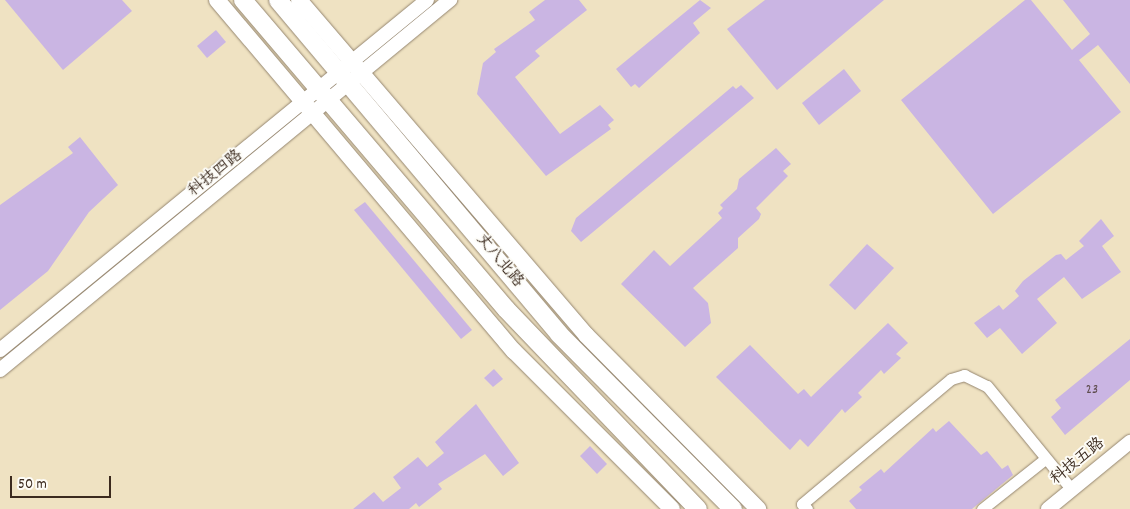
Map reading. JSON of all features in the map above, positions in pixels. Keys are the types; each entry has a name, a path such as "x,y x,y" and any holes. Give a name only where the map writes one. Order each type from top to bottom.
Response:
{"main road":[{"path":"216,0 514,351 672,509"},
{"name":"丈八北路","path":"243,0 512,316 698,509"},
{"name":"丈八北路","path":"278,0 352,74 559,334 733,509"},
{"path":"299,0 352,74 586,335 758,509"}],"street":[{"name":"科技四路","path":"352,74 427,0"},
{"name":"科技四路","path":"0,370 324,97 450,0"},
{"name":"科技四路","path":"0,350 309,110"},
{"path":"807,509 802,504 951,379 964,376 987,386 1072,490"},
{"name":"科技五路","path":"1048,509 1130,442"},
{"path":"982,509 1045,459"}],"building":[{"path":"5,0 122,0 132,11 63,70"},
{"path":"545,0 579,0 587,10 535,51 540,56 515,77 560,134 600,105 614,120 608,125 611,129 546,176 477,94 483,63 496,52 494,49 535,20 529,12"},
{"path":"700,0 711,8 693,23 700,33 639,88 635,84 631,87 616,69"},
{"path":"765,0 884,0 777,90 727,29"},
{"path":"1025,0 1031,0 1072,50 1090,34 1063,0 1130,0 1130,84 1098,45 1079,60 1121,112 993,214 901,100"},
{"path":"216,30 226,42 207,58 197,46"},
{"path":"844,69 861,91 819,125 802,103"},
{"path":"741,85 754,98 581,242 571,231 576,218 733,86 736,89"},
{"path":"80,137 118,185 89,212 48,271 0,310 0,205 73,153 68,147"},
{"path":"776,148 791,164 783,171 788,176 756,208 761,214 759,219 738,238 738,248 693,288 708,303 711,323 685,347 621,284 654,250 670,266 722,218 718,213 723,208 720,205 737,189 739,179"},
{"path":"365,202 472,330 461,339 354,210"},
{"path":"1101,219 1114,236 1102,246 1121,272 1082,299 1064,277 1037,299 1057,323 1022,354 1000,328 987,338 974,323 999,305 1003,310 1019,296 1015,291 1023,281 1056,255 1061,254 1066,260 1084,246 1079,241"},
{"path":"867,244 894,268 855,310 829,285"},
{"path":"888,323 908,343 896,354 901,358 884,374 881,370 858,393 862,397 845,413 842,409 808,447 800,439 790,450 716,377 750,345 798,394 804,389 811,397"},
{"path":"1130,339 1130,380 1065,435 1051,417 1061,408 1055,400"},
{"path":"494,369 503,379 493,387 484,378"},
{"path":"476,404 519,463 503,476 485,454 438,484 442,489 419,507 416,503 409,509 353,509 374,492 383,502 401,488 393,477 418,457 427,467 444,453 435,442"},
{"path":"949,421 981,455 987,451 1002,469 1008,465 1013,475 972,509 856,509 849,501 862,490 859,487 881,469 884,473 933,428 936,432"},
{"path":"590,446 607,464 597,474 580,456"}]}
